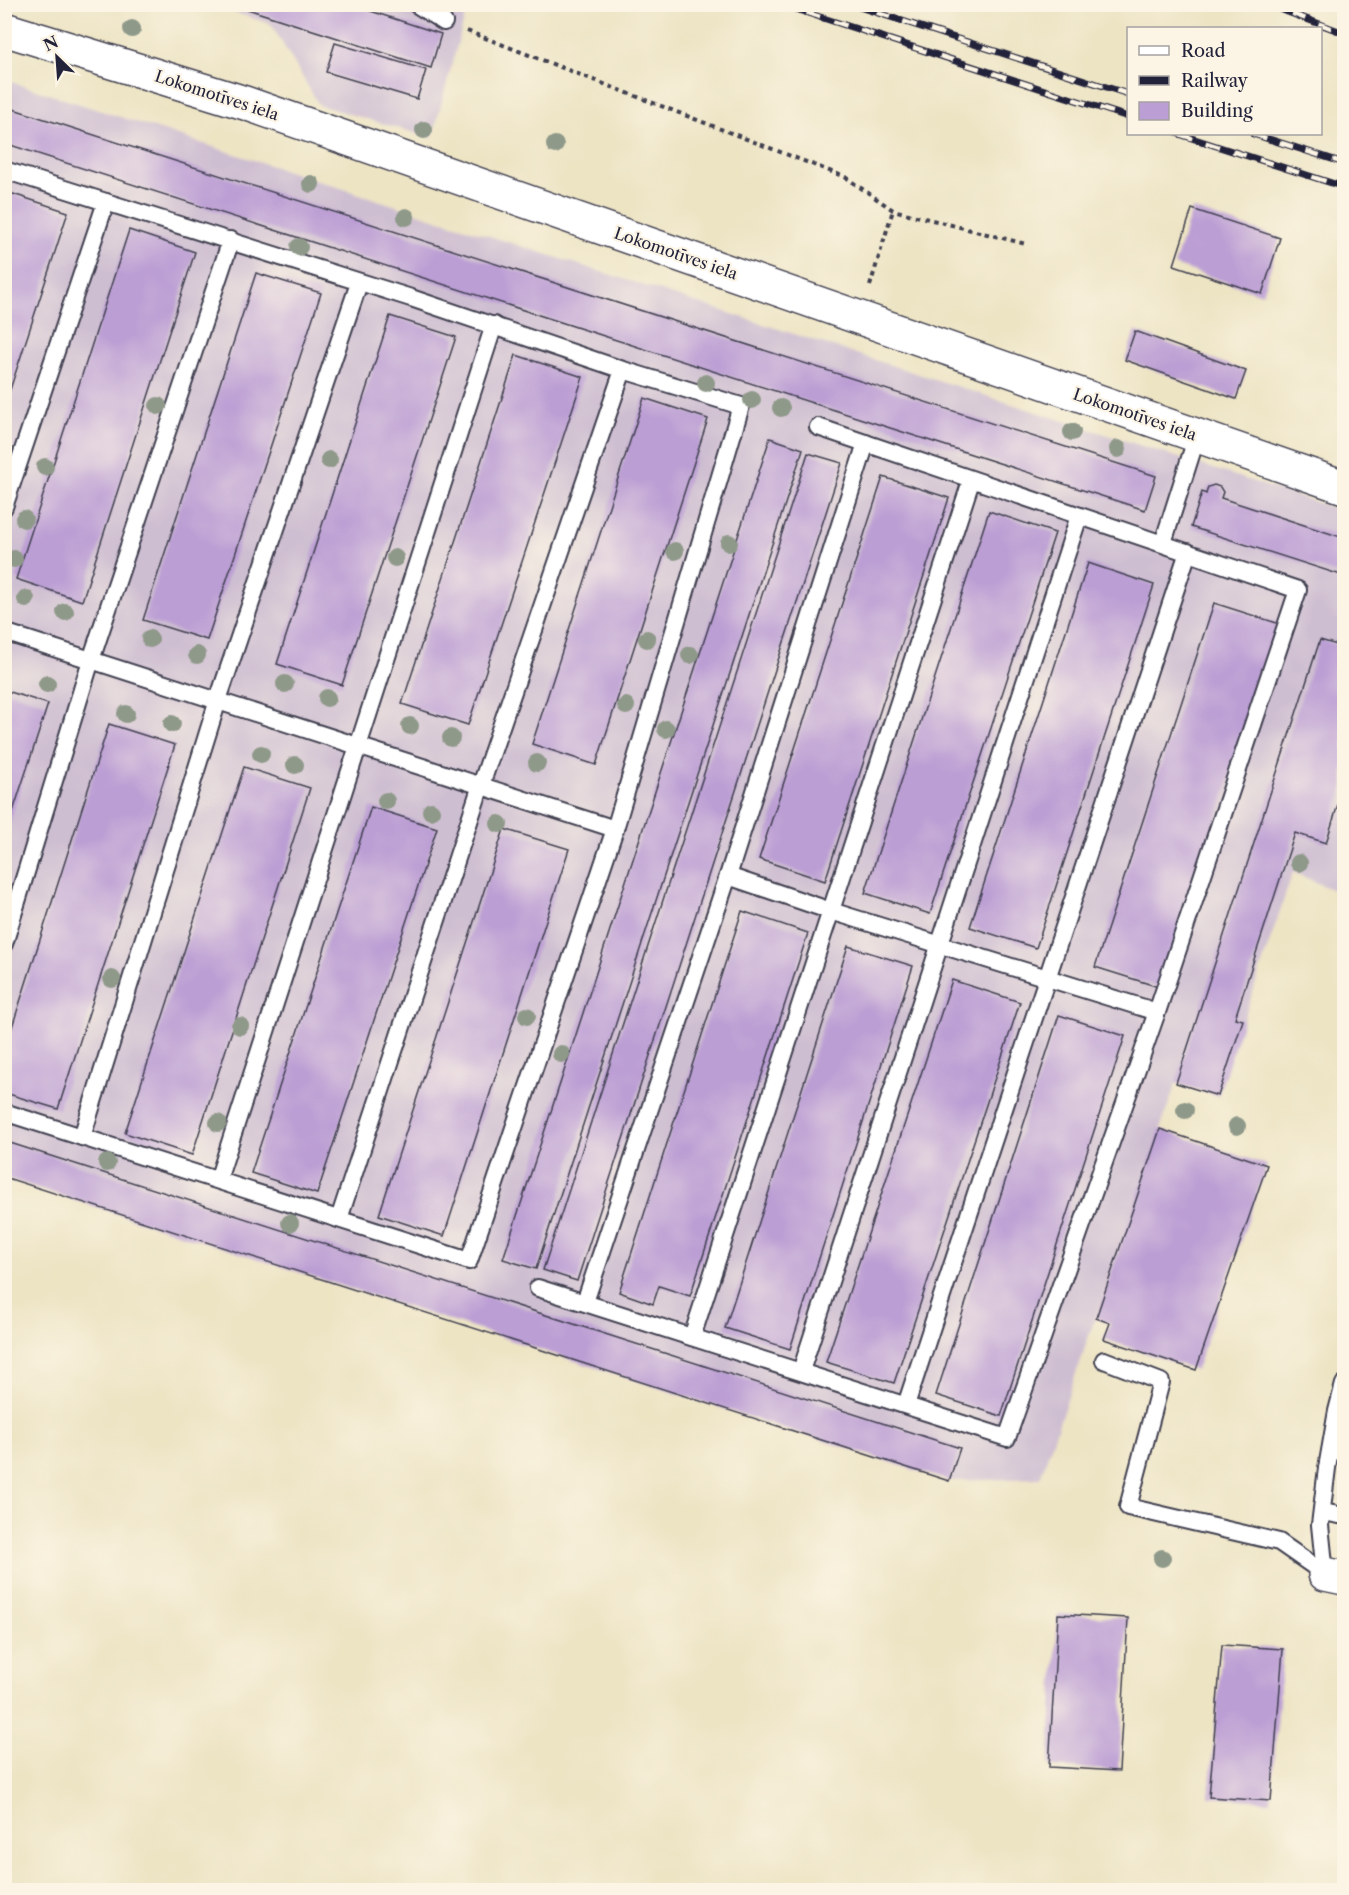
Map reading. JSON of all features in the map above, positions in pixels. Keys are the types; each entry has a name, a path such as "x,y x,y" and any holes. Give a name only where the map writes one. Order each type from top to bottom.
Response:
{"street":[{"name":"Lokomotīves iela","path":"4,29 245,103 1344,487"}],"lane":[{"path":"416,4 444,22"},
{"path":"4,170 231,240 623,370 741,406 615,829 469,1261 4,1112"},
{"path":"4,507 106,202"},
{"path":"4,944 91,660 231,240"},
{"path":"82,1137 218,700 359,283"},
{"path":"218,1180 494,326"},
{"path":"339,1219 481,785 623,370"},
{"path":"538,1288 1007,1438 1156,1011 1298,590 1163,543 971,481 818,427"},
{"path":"1163,543 1197,436"},
{"path":"585,1302 728,876 866,443"},
{"path":"692,1337 971,481"},
{"path":"801,1371 1078,516"},
{"path":"906,1405 1188,552"},
{"path":"4,632 615,829"},
{"path":"728,876 831,911 1156,1011"},
{"path":"1104,1360 1161,1382 1128,1508 1280,1542 1335,1576"},
{"path":"1335,1576 1320,1525 1327,1468 1344,1384"},
{"path":"1323,1512 1344,1516"}],"path":[{"path":"444,22 845,177 893,210 1026,244"},
{"path":"860,318 893,210"}],"shaded area":[{"path":"211,5 468,5 432,138 319,105 271,24"},
{"path":"5,80 1344,511 1344,895 1293,872 1218,1096 1176,1083 1040,1478 949,1481 5,1178"}],"building":[{"path":"349,4 441,34 431,68 235,5"},
{"path":"335,43 426,70 417,99 326,72"},
{"path":"4,106 1156,476 1145,510 4,143"},
{"path":"4,191 68,212 5,405 4,405"},
{"path":"1192,209 1280,238 1262,294 1174,265"},
{"path":"129,230 195,252 82,601 16,579"},
{"path":"256,273 321,293 207,640 143,620"},
{"path":"390,316 456,337 342,685 277,664"},
{"path":"1135,331 1246,371 1236,399 1125,360"},
{"path":"516,355 583,377 468,725 402,704"},
{"path":"644,398 708,419 596,765 532,744"},
{"path":"770,438 803,449 536,1269 503,1259"},
{"path":"808,453 842,463 577,1281 543,1270"},
{"path":"883,477 949,498 825,881 759,859"},
{"path":"1214,485 1220,487 1223,492 1221,498 1344,538 1344,576 1191,527 1202,492 1206,494 1208,487"},
{"path":"989,511 1055,533 930,914 865,893"},
{"path":"1088,563 1154,585 1036,948 970,927"},
{"path":"1214,603 1280,624 1162,988 1095,967"},
{"path":"1320,640 1344,647 1344,785 1326,843 1295,833 1235,1018 1243,1020 1218,1096 1176,1083"},
{"path":"4,690 48,704 5,836 4,836"},
{"path":"109,724 175,745 58,1109 5,1093 5,1049"},
{"path":"244,767 310,788 192,1155 125,1133"},
{"path":"371,807 437,828 317,1194 251,1173"},
{"path":"504,829 569,849 444,1236 379,1215"},
{"path":"742,911 808,933 690,1296 659,1286 653,1304 619,1292"},
{"path":"848,946 913,966 790,1349 725,1328"},
{"path":"952,980 1020,1002 894,1383 826,1362"},
{"path":"1059,1015 1125,1036 1001,1416 936,1395"},
{"path":"1160,1129 1267,1165 1196,1370 1104,1339 1110,1323 1096,1318"},
{"path":"4,1141 960,1448 949,1481 4,1177"},
{"path":"1058,1614 1128,1618 1119,1771 1049,1767"},
{"path":"1222,1645 1283,1649 1271,1801 1209,1797"}],"railway":[{"path":"780,4 1127,117"},
{"path":"850,4 1127,94"},
{"path":"1266,4 1344,33"},
{"path":"1182,135 1344,187"},
{"path":"1256,135 1344,163"}]}
